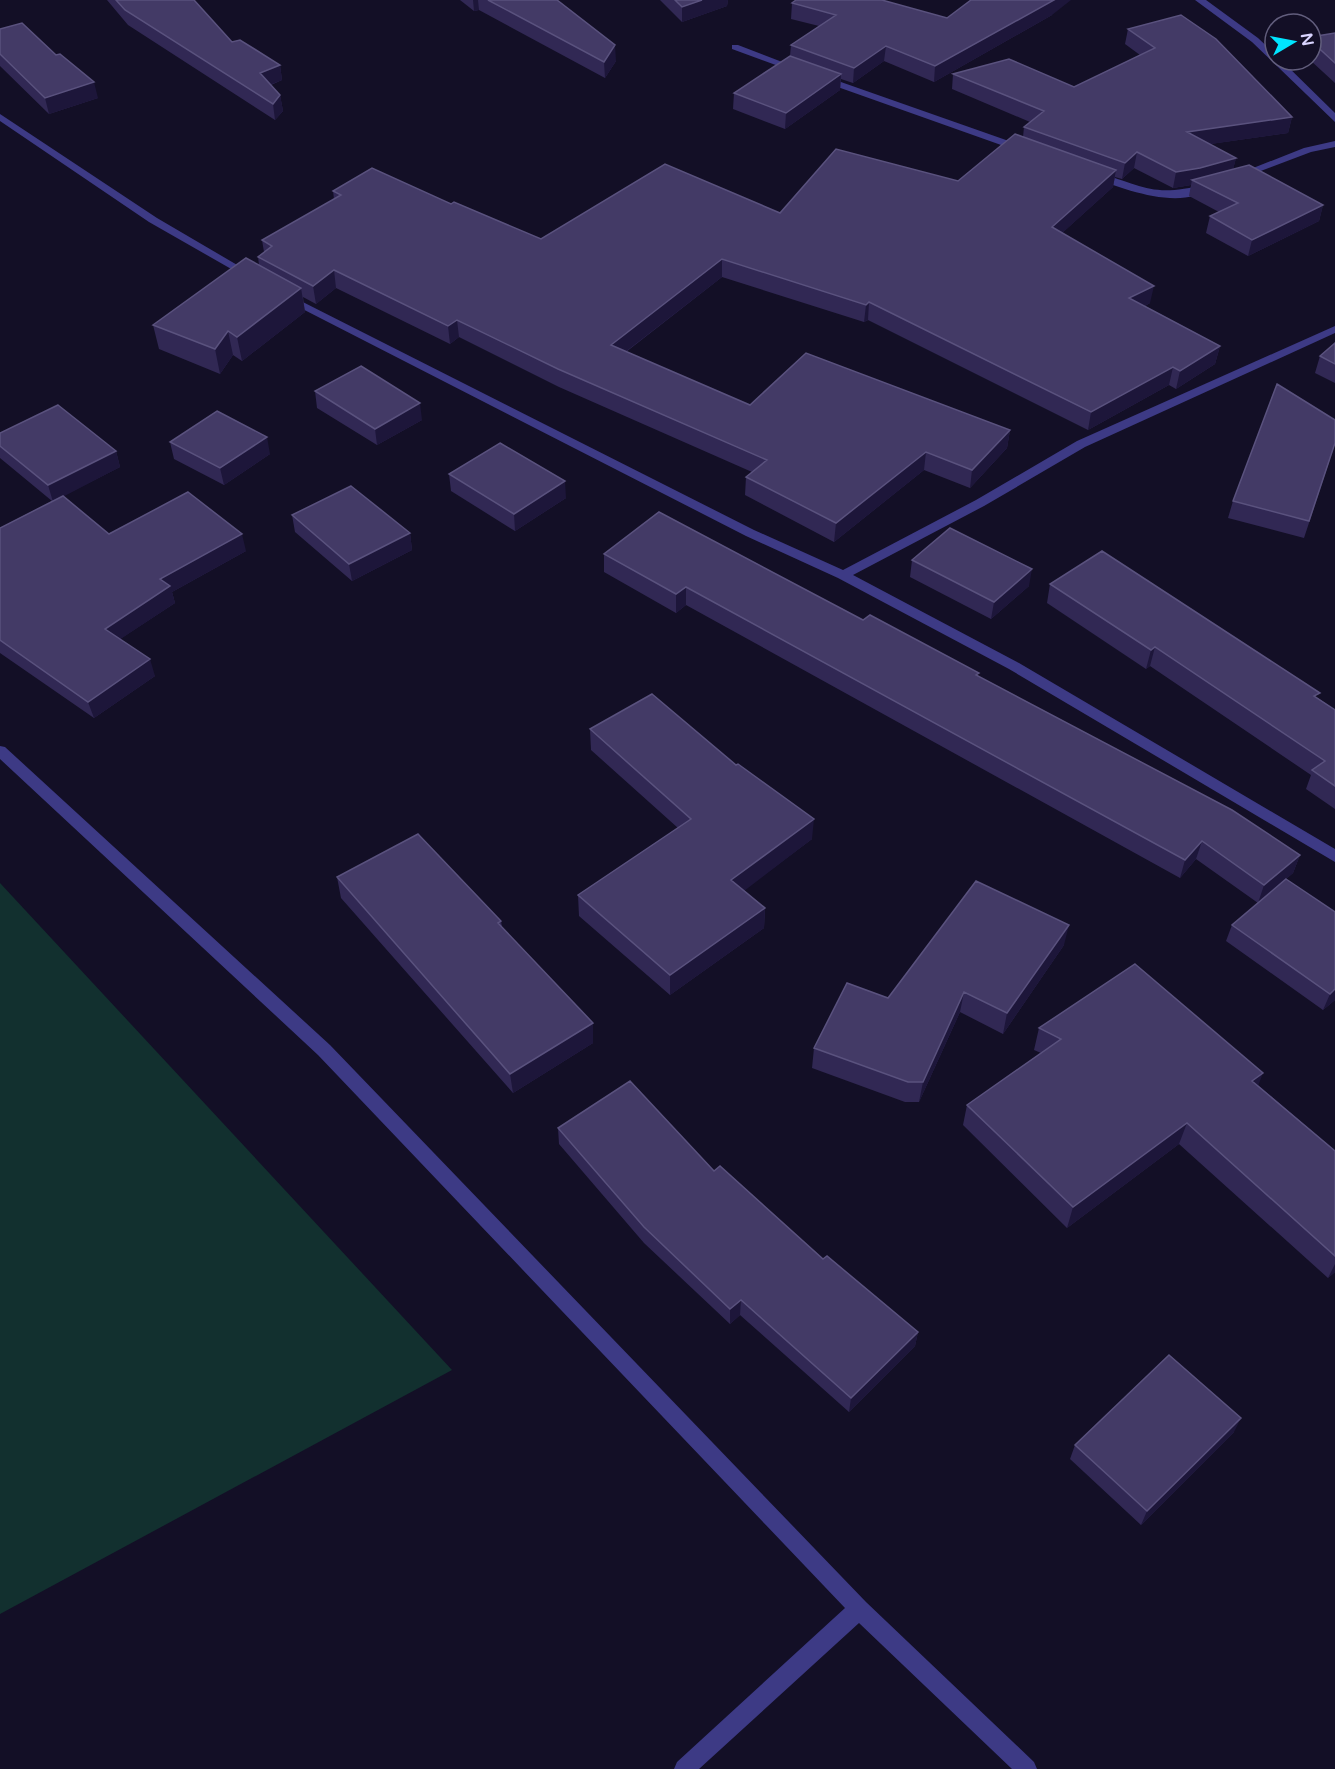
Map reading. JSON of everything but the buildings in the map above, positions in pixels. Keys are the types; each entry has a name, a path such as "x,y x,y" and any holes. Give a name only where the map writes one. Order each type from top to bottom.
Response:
{"street":[{"path":"1200,0 1255,40 1335,118"},
{"path":"735,47 1037,154"},
{"path":"0,117 153,220 270,287 750,533 843,575 1014,666 1335,856"},
{"path":"1232,178 1308,150 1335,144"},
{"path":"1081,170 1148,194 1164,197 1188,194 1221,182"},
{"path":"843,575 980,503 1081,444 1335,329"},
{"path":"0,751 324,1050 859,1609 1027,1769"},
{"path":"684,1769 859,1609"}],"green space":[{"path":"0,883 452,1370 0,1614"}]}
